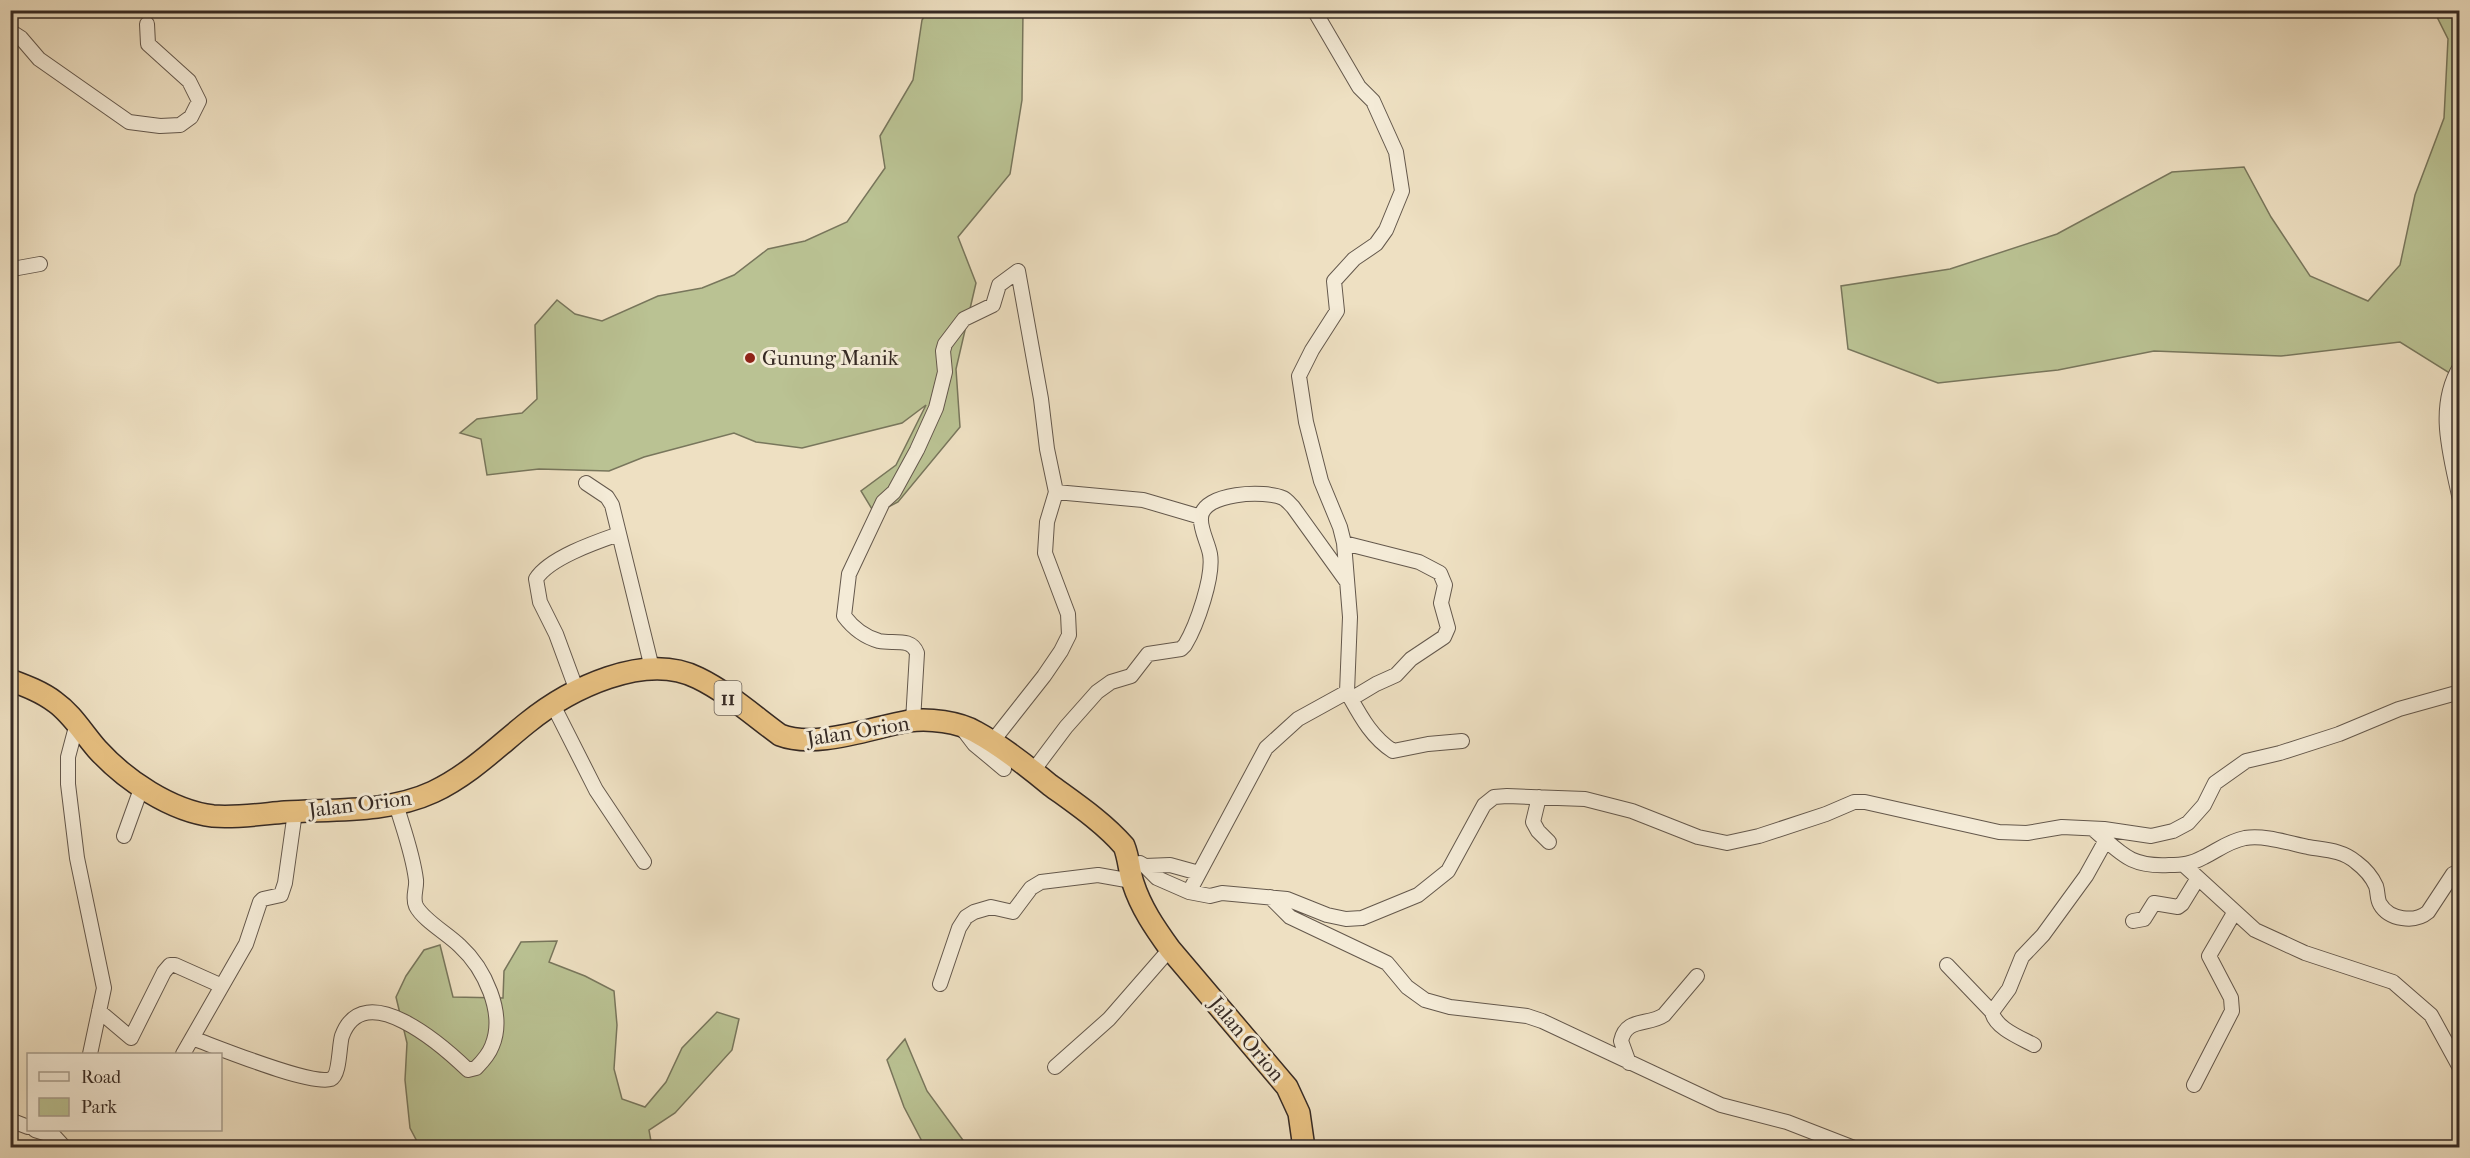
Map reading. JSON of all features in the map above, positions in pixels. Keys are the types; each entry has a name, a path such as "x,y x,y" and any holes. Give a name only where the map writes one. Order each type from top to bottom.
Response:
{"highway":[{"name":"Jalan Orion","path":"10,680 33,688 55,702 77,723 97,749 142,786 181,808 209,815 295,812 396,804 413,800 452,782 478,765 528,722 577,691 609,678 652,668 677,670 698,678 780,735 791,740 824,740 913,721 960,726 975,731 1033,771 1113,835 1138,873 1153,924 1170,949 1287,1087 1299,1113 1304,1148"}],"street":[{"path":"1314,10 1359,87 1373,101 1396,152 1402,190 1399,203 1386,230 1376,244 1354,259 1334,281 1337,311 1311,350 1299,376 1306,422 1321,481 1340,527 1344,543 1348,583 1348,696 1368,729 1382,744 1393,751 1428,744 1462,741"},
{"path":"10,31 21,38 39,59 129,122 160,126 180,125 191,117 199,101 189,81 148,44 147,24"},
{"path":"10,266 18,268 40,264"},
{"path":"913,721 916,653 914,647 910,643 879,641 850,624 844,616 849,574 883,502 894,492 918,450 936,408 945,372 943,351 945,344 964,319 993,305 999,285 1018,271 1056,492 1047,522 1046,562 1068,614 1069,635 1062,651 992,742"},
{"path":"2460,367 2448,392 2446,416 2450,463 2460,500"},
{"path":"586,483 607,497 612,505 652,668"},
{"path":"1056,492 1143,500 1201,517"},
{"path":"1033,771 1066,727 1097,692 1116,680 1131,676 1136,672 1143,658 1152,652 1181,649 1185,645 1212,569 1201,517 1204,509 1213,501 1234,495 1269,495 1284,498 1348,583"},
{"path":"577,691 556,634 540,602 535,585 536,579 561,558 591,543 619,534"},
{"path":"1190,892 1266,748 1298,719 1396,675 1411,659 1444,637 1448,628 1442,603 1445,585 1440,573 1419,562 1344,543"},
{"path":"1138,873 1157,878 1190,892 1210,896 1222,893 1287,899 1327,915 1346,919 1362,918 1418,895 1448,871 1479,813 1490,800 1507,796 1585,799 1614,806 1698,837 1727,843 1759,836 1826,814 1854,802 1865,802 1999,832 2027,833 2062,827 2104,829 2151,836 2173,831 2188,823 2204,805 2215,783 2246,760 2280,753 2339,734 2399,709 2460,692"},
{"path":"553,705 596,790 644,862"},
{"path":"77,723 68,757 68,784 77,858 104,988 90,1053"},
{"path":"960,726 974,744 1004,769"},
{"path":"124,836 142,786"},
{"path":"1539,797 1533,822 1549,842"},
{"path":"192,1038 306,1078 330,1079 337,1071 342,1036 351,1020 363,1012 383,1014 411,1024 468,1070 476,1068 484,1060 493,1045 496,1023 494,1001 476,964 461,946 420,912 415,904 413,899 416,880 396,804"},
{"path":"184,1053 246,944 260,902 263,899 281,895 285,883 295,812"},
{"path":"2094,830 2118,852 2142,865 2185,866 2233,841 2247,838 2280,841 2340,852 2353,859 2369,876 2376,887 2379,903 2386,911 2406,920 2422,917 2428,912 2453,874 2460,871"},
{"path":"1992,1012 2009,988 2022,957 2043,935 2086,876 2106,840"},
{"path":"940,984 959,928 966,917 991,907 1013,912 1031,888 1041,882 1138,873 1170,865 1199,873"},
{"path":"2185,866 2234,913 2256,930 2281,944 2393,982 2431,1015 2460,1068"},
{"path":"2133,921 2144,919 2154,903 2178,907 2198,878"},
{"path":"1270,897 1290,917 1387,963 1407,987 1425,1000 1449,1007 1527,1016 1561,1029 1721,1105 1787,1122 1854,1148"},
{"path":"2194,1085 2232,1011 2231,998 2210,956 2234,913"},
{"path":"1055,1067 1109,1019 1170,949"},
{"path":"99,1011 131,1038 164,972 171,964 222,986"},
{"path":"1947,965 1992,1012 1994,1018 2004,1028 2034,1045"},
{"path":"1629,1063 1621,1041 1626,1028 1664,1016 1697,976"},
{"path":"10,1120 27,1127"},
{"path":"54,1133 65,1148"}],"green space":[{"path":"928,11 1023,11 1022,100 1010,174 958,237 976,283 956,369 960,427 898,502 875,514 861,491 896,465 926,405 902,423 802,448 756,442 734,433 644,457 609,471 539,469 487,475 481,439 460,433 477,419 522,413 537,399 535,325 557,300 575,314 602,321 658,296 702,288 734,275 768,249 805,241 847,222 885,168 880,136 913,80 922,20"},
{"path":"2434,11 2459,11 2459,379 2400,342 2281,356 2154,351 2058,370 1938,383 1848,349 1841,286 1950,269 2057,234 2172,172 2244,167 2271,217 2310,276 2368,301 2400,265 2415,195 2444,118 2448,39"},
{"path":"557,941 549,962 585,976 614,991 617,1025 614,1069 622,1099 645,1107 666,1082 682,1048 717,1012 739,1019 732,1050 675,1113 649,1130 652,1147 420,1147 410,1128 405,1080 407,1043 396,997 406,976 424,950 440,945 453,997 503,998 504,971 521,942"},
{"path":"905,1039 927,1091 968,1147 925,1147 904,1107 887,1060"}],"place":[{"name":"Gunung Manik","path":"750,358"}]}
